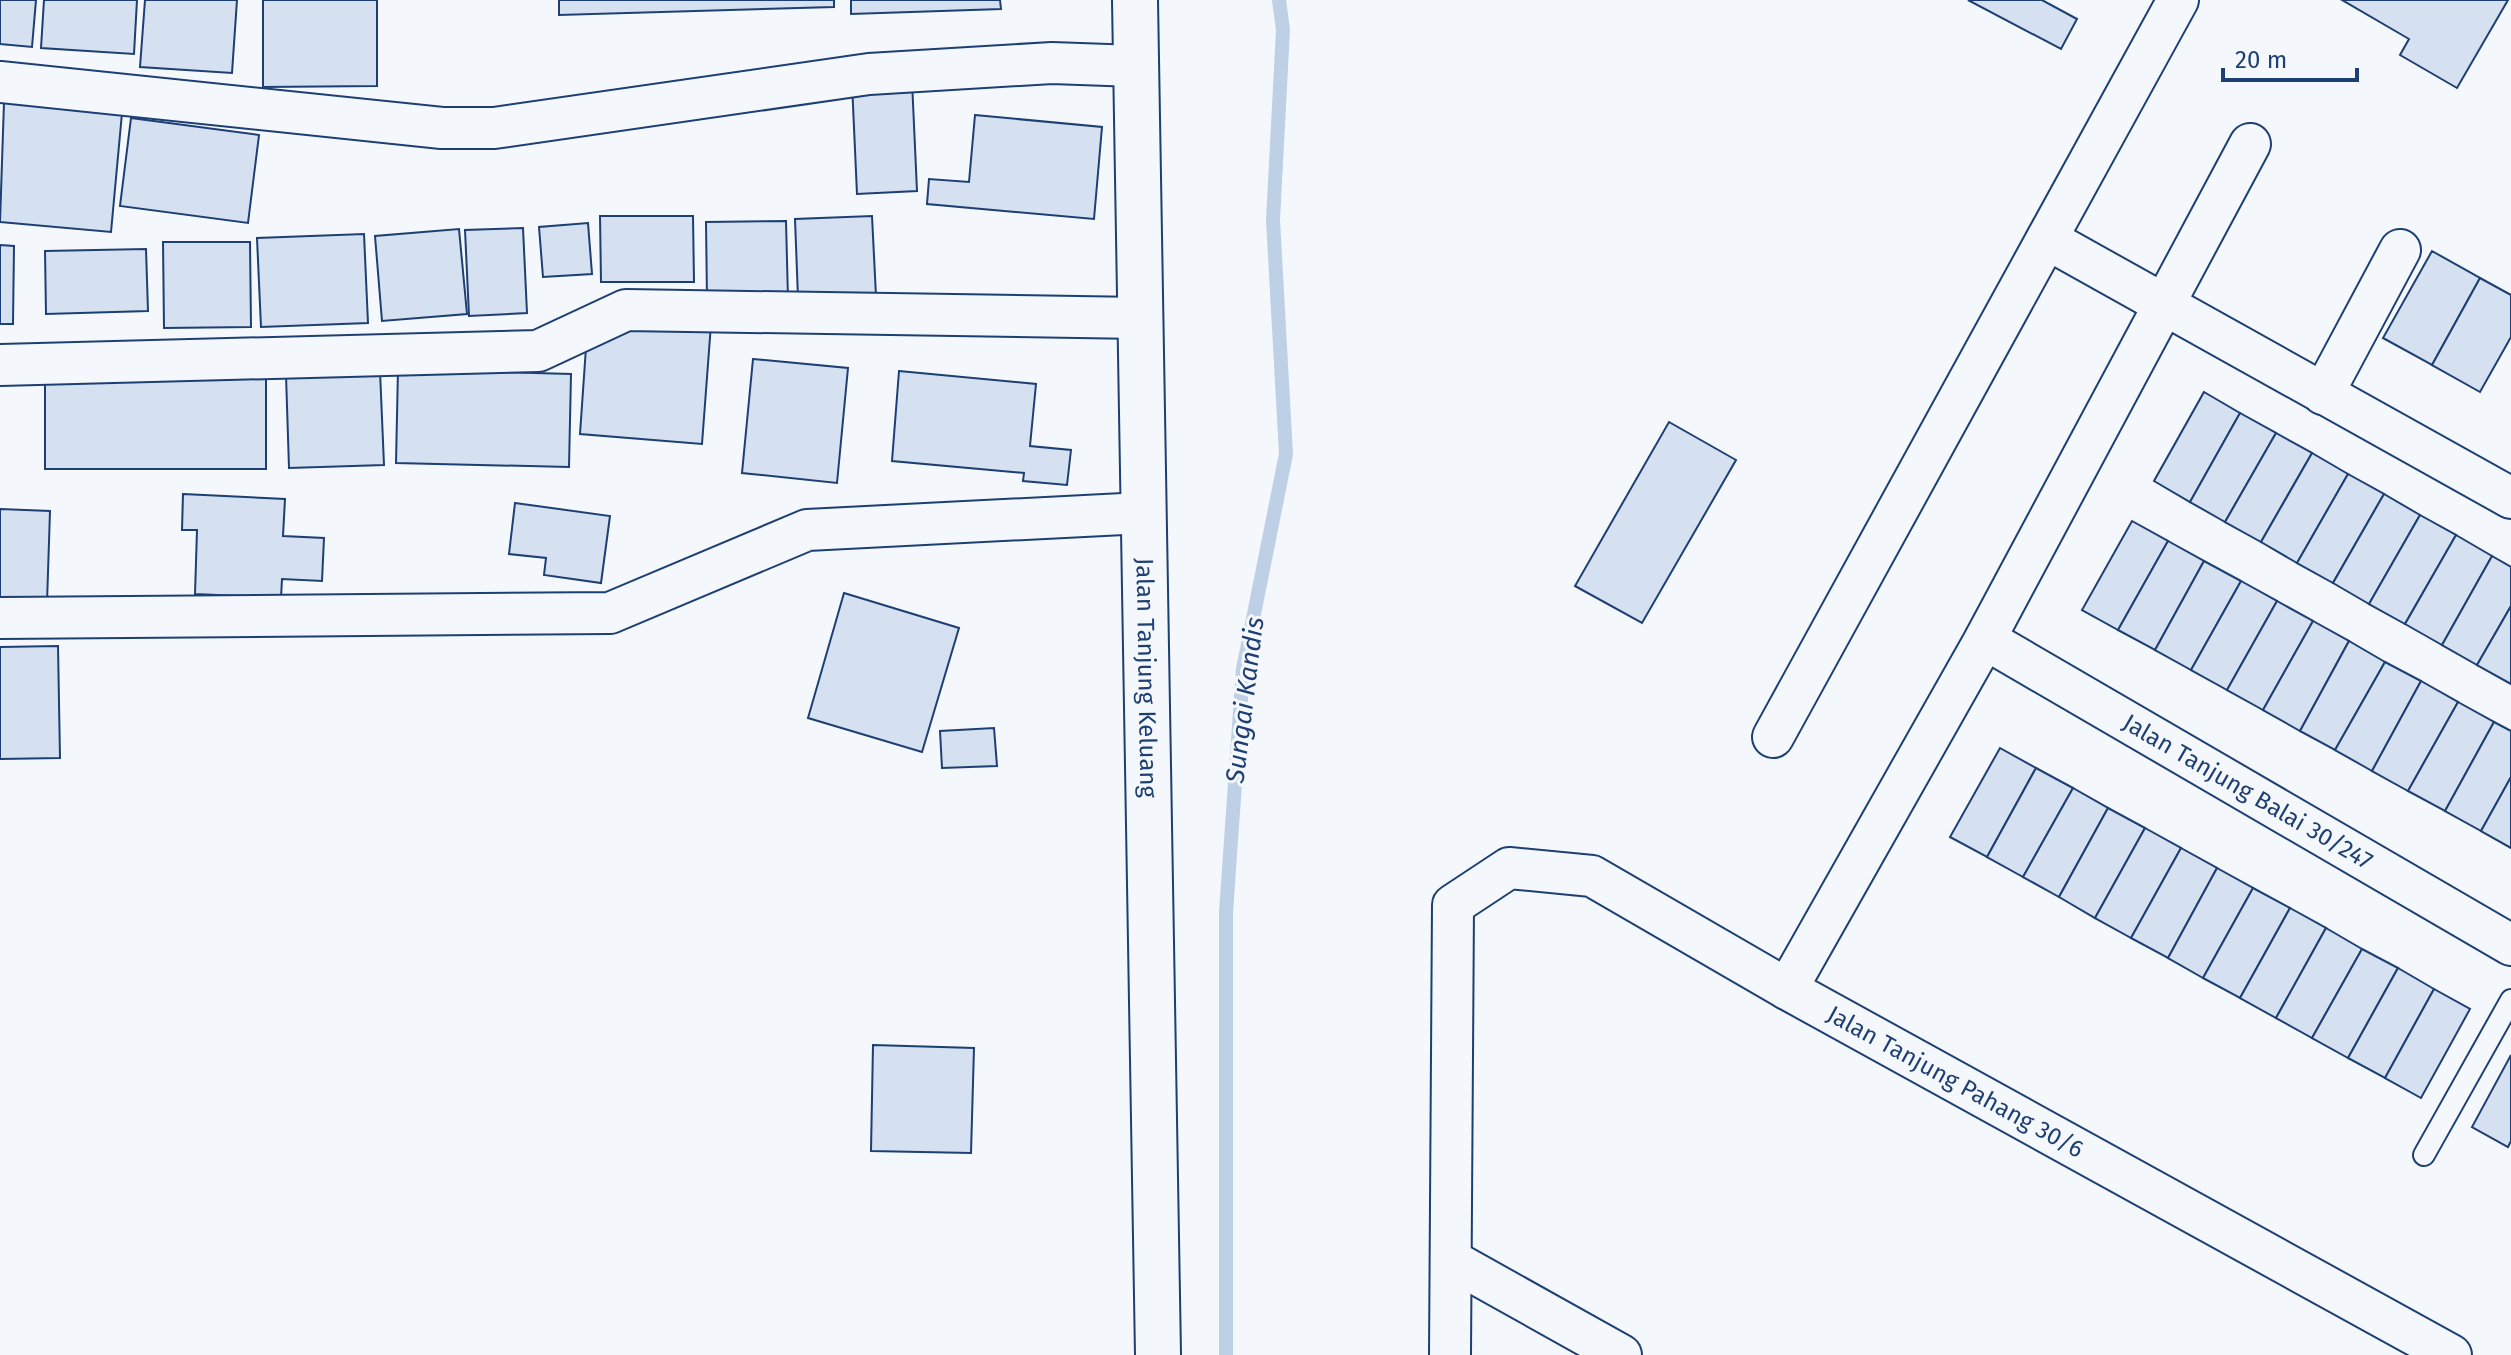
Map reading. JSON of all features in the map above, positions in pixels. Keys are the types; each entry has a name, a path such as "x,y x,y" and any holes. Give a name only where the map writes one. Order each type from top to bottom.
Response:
{"main road":[{"name":"Jalan Tanjung Keluang","path":"1135,0 1122,66 1123,318 1106,514 1158,1355"}],"street":[{"path":"1773,737 2178,0"},
{"path":"0,82 442,128 494,128 869,74 1052,63 1122,66"},
{"path":"1787,989 1985,639 2250,144"},
{"path":"2047,239 2511,498"},
{"path":"2323,394 2400,250"},
{"path":"0,365 538,351 626,310 1123,318"},
{"path":"0,618 610,613 807,530 1106,514"},
{"name":"Jalan Tanjung Balai 30/247","path":"1985,639 2511,945"},
{"name":"Jalan Tanjung Pahang 30/6","path":"1451,1260 1453,905 1509,868 1592,876 1787,989 2451,1355"},
{"path":"1450,1355 1451,1260 1621,1355"}],"lane":[{"path":"2424,1155 2511,1000"}],"building":[{"path":"0,0 36,0 32,47 0,44"},
{"path":"44,0 137,0 134,54 41,48"},
{"path":"145,0 237,0 232,73 140,67"},
{"path":"263,0 377,0 377,86 263,87"},
{"path":"559,0 834,0 834,7 559,15"},
{"path":"851,0 1000,0 1001,9 851,14"},
{"path":"1968,0 2042,0 2077,19 2061,49"},
{"path":"2342,0 2508,0 2457,88 2400,55 2409,39"},
{"path":"912,81 917,191 857,194 852,83"},
{"path":"4,102 122,113 111,232 0,222"},
{"path":"975,115 1102,127 1094,219 927,204 929,179 969,182"},
{"path":"131,118 259,135 248,223 120,206"},
{"path":"600,216 693,216 694,282 601,282"},
{"path":"872,216 876,296 798,298 795,219"},
{"path":"786,221 788,299 707,300 706,222"},
{"path":"588,223 592,274 543,277 539,227"},
{"path":"523,228 527,313 469,316 465,230"},
{"path":"459,229 467,314 382,321 375,236"},
{"path":"364,234 368,323 261,327 257,238"},
{"path":"163,242 250,242 251,327 164,328"},
{"path":"0,245 14,246 13,324 0,324"},
{"path":"146,249 148,311 46,314 45,251"},
{"path":"2432,251 2480,278 2432,365 2383,338"},
{"path":"2480,278 2511,295 2511,337 2480,392 2432,365"},
{"path":"620,317 711,324 702,444 580,434 587,333 618,336"},
{"path":"753,359 848,368 837,483 742,473"},
{"path":"398,369 571,374 569,467 396,463"},
{"path":"380,371 384,465 289,468 286,375"},
{"path":"899,371 1036,384 1030,446 1071,450 1067,485 1023,481 1024,473 892,461"},
{"path":"45,376 266,376 266,469 45,469"},
{"path":"2204,392 2240,413 2190,502 2154,481"},
{"path":"2240,413 2276,433 2225,522 2190,502"},
{"path":"1669,422 1736,460 1642,623 1575,586"},
{"path":"2276,433 2312,453 2261,542 2225,522"},
{"path":"2312,453 2348,474 2297,563 2261,542"},
{"path":"2348,474 2384,494 2333,583 2297,563"},
{"path":"183,494 285,499 283,536 324,538 322,581 282,579 281,598 195,594 197,530 182,530"},
{"path":"2384,494 2420,515 2369,604 2333,583"},
{"path":"515,503 610,516 601,583 544,575 546,558 509,554"},
{"path":"0,509 50,511 47,603 0,601"},
{"path":"2420,515 2456,535 2405,624 2369,604"},
{"path":"2132,521 2168,541 2118,630 2082,610"},
{"path":"2456,535 2492,556 2442,645 2405,624"},
{"path":"2168,541 2204,561 2155,650 2118,630"},
{"path":"2492,556 2511,567 2511,606 2477,665 2442,645"},
{"path":"2204,561 2241,581 2191,670 2155,650"},
{"path":"2241,581 2277,601 2227,690 2191,670"},
{"path":"844,593 959,628 922,752 808,718"},
{"path":"2277,601 2313,621 2263,710 2227,690"},
{"path":"2511,606 2511,684 2477,665"},
{"path":"2313,621 2349,641 2300,731 2263,710"},
{"path":"2349,641 2385,662 2335,750 2300,731"},
{"path":"58,646 60,758 0,759 0,647"},
{"path":"2385,662 2421,681 2372,771 2335,750"},
{"path":"2421,681 2458,702 2408,791 2372,771"},
{"path":"2458,702 2494,722 2445,811 2408,791"},
{"path":"2494,722 2511,731 2511,777 2481,831 2445,811"},
{"path":"994,728 997,766 942,768 940,731"},
{"path":"2000,748 2036,768 1987,857 1950,837"},
{"path":"2036,768 2073,788 2023,877 1987,857"},
{"path":"2511,777 2511,848 2481,831"},
{"path":"2073,788 2108,808 2059,897 2023,877"},
{"path":"2108,808 2145,828 2095,918 2059,897"},
{"path":"2145,828 2181,848 2131,938 2095,918"},
{"path":"2181,848 2217,868 2168,958 2131,938"},
{"path":"2217,868 2253,888 2203,978 2168,958"},
{"path":"2253,888 2290,908 2240,998 2203,978"},
{"path":"2290,908 2326,928 2276,1018 2240,998"},
{"path":"2326,928 2362,949 2312,1038 2276,1018"},
{"path":"2362,949 2398,968 2348,1058 2312,1038"},
{"path":"2398,968 2434,989 2385,1078 2348,1058"},
{"path":"2434,989 2470,1009 2421,1098 2385,1078"},
{"path":"873,1045 974,1048 971,1153 871,1151"},
{"path":"2511,1055 2511,1141 2508,1147 2472,1127"}],"waterway":[{"name":"Sungai Kandis","path":"1226,1355 1226,912 1243,669 1286,454 1273,220 1283,30 1279,0"}]}
